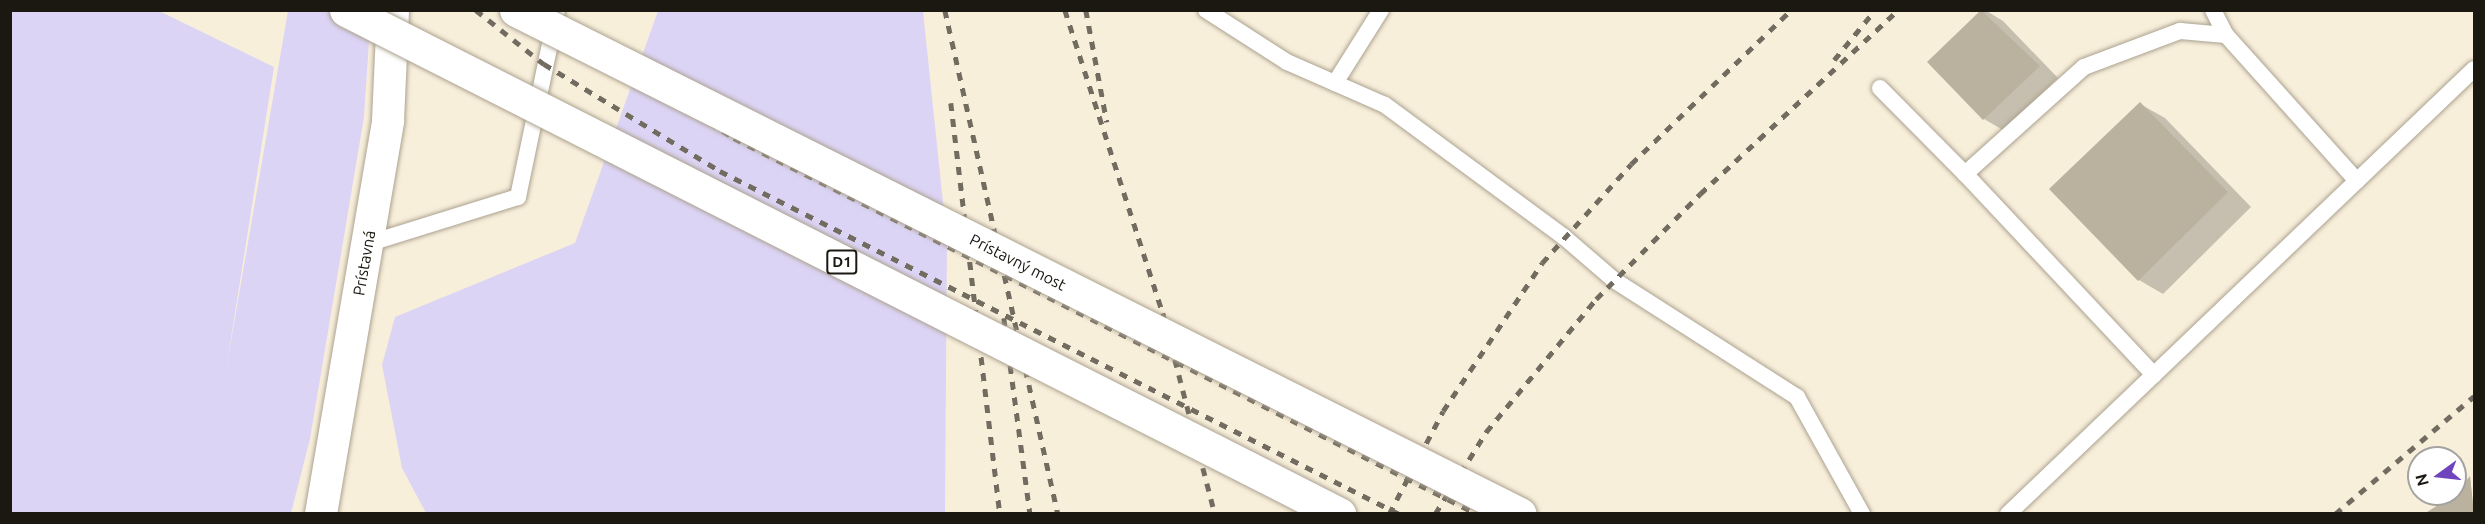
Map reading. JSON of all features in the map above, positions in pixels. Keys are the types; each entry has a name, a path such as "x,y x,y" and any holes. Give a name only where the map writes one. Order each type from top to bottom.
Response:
{"highway":[{"name":"D1","path":"346,10 1339,513"},
{"name":"Prístavný most","path":"516,10 1520,513"}],"street":[{"name":"Prístavná","path":"321,513 388,121 393,10"}],"lane":[{"path":"367,244 518,197 557,10"},
{"path":"1206,10 1287,62 1385,105 1564,237 1614,280 1797,397 1862,513"},
{"path":"1335,83 1381,10"},
{"path":"2213,10 2226,35 2357,181"},
{"path":"1965,174 2084,67 2180,31 2226,35"},
{"path":"2008,513 2475,69"},
{"path":"1880,88 1965,174 2154,375"}],"shaded area":[{"path":"10,11 159,11 274,67 226,370 288,11 371,11 364,117 310,439 291,513 11,513"},
{"path":"658,11 923,11 947,241 945,513 426,513 402,468 382,365 395,317 575,243"}],"building":[{"path":"1981,10 2040,66 1983,120 1927,62"},
{"path":"2140,102 2228,192 2138,281 2049,189"},
{"path":"2470,476 2474,514 2424,514 2436,506 2467,506 2467,480"}],"railway":[{"path":"476,10 544,64 720,171 1399,514"},
{"path":"534,10 734,138 1477,514"},
{"path":"945,10 1058,514"},
{"path":"1065,10 1163,313 1215,514"},
{"path":"1086,10 1107,122"},
{"path":"1389,514 1443,411 1542,263 1631,164 1791,10"},
{"path":"1834,60 1875,10"},
{"path":"1435,514 1486,432 1596,299 1700,194 1898,10"},
{"path":"951,103 1000,514"},
{"path":"1004,318 1030,514"},
{"path":"2335,514 2474,396"}]}
